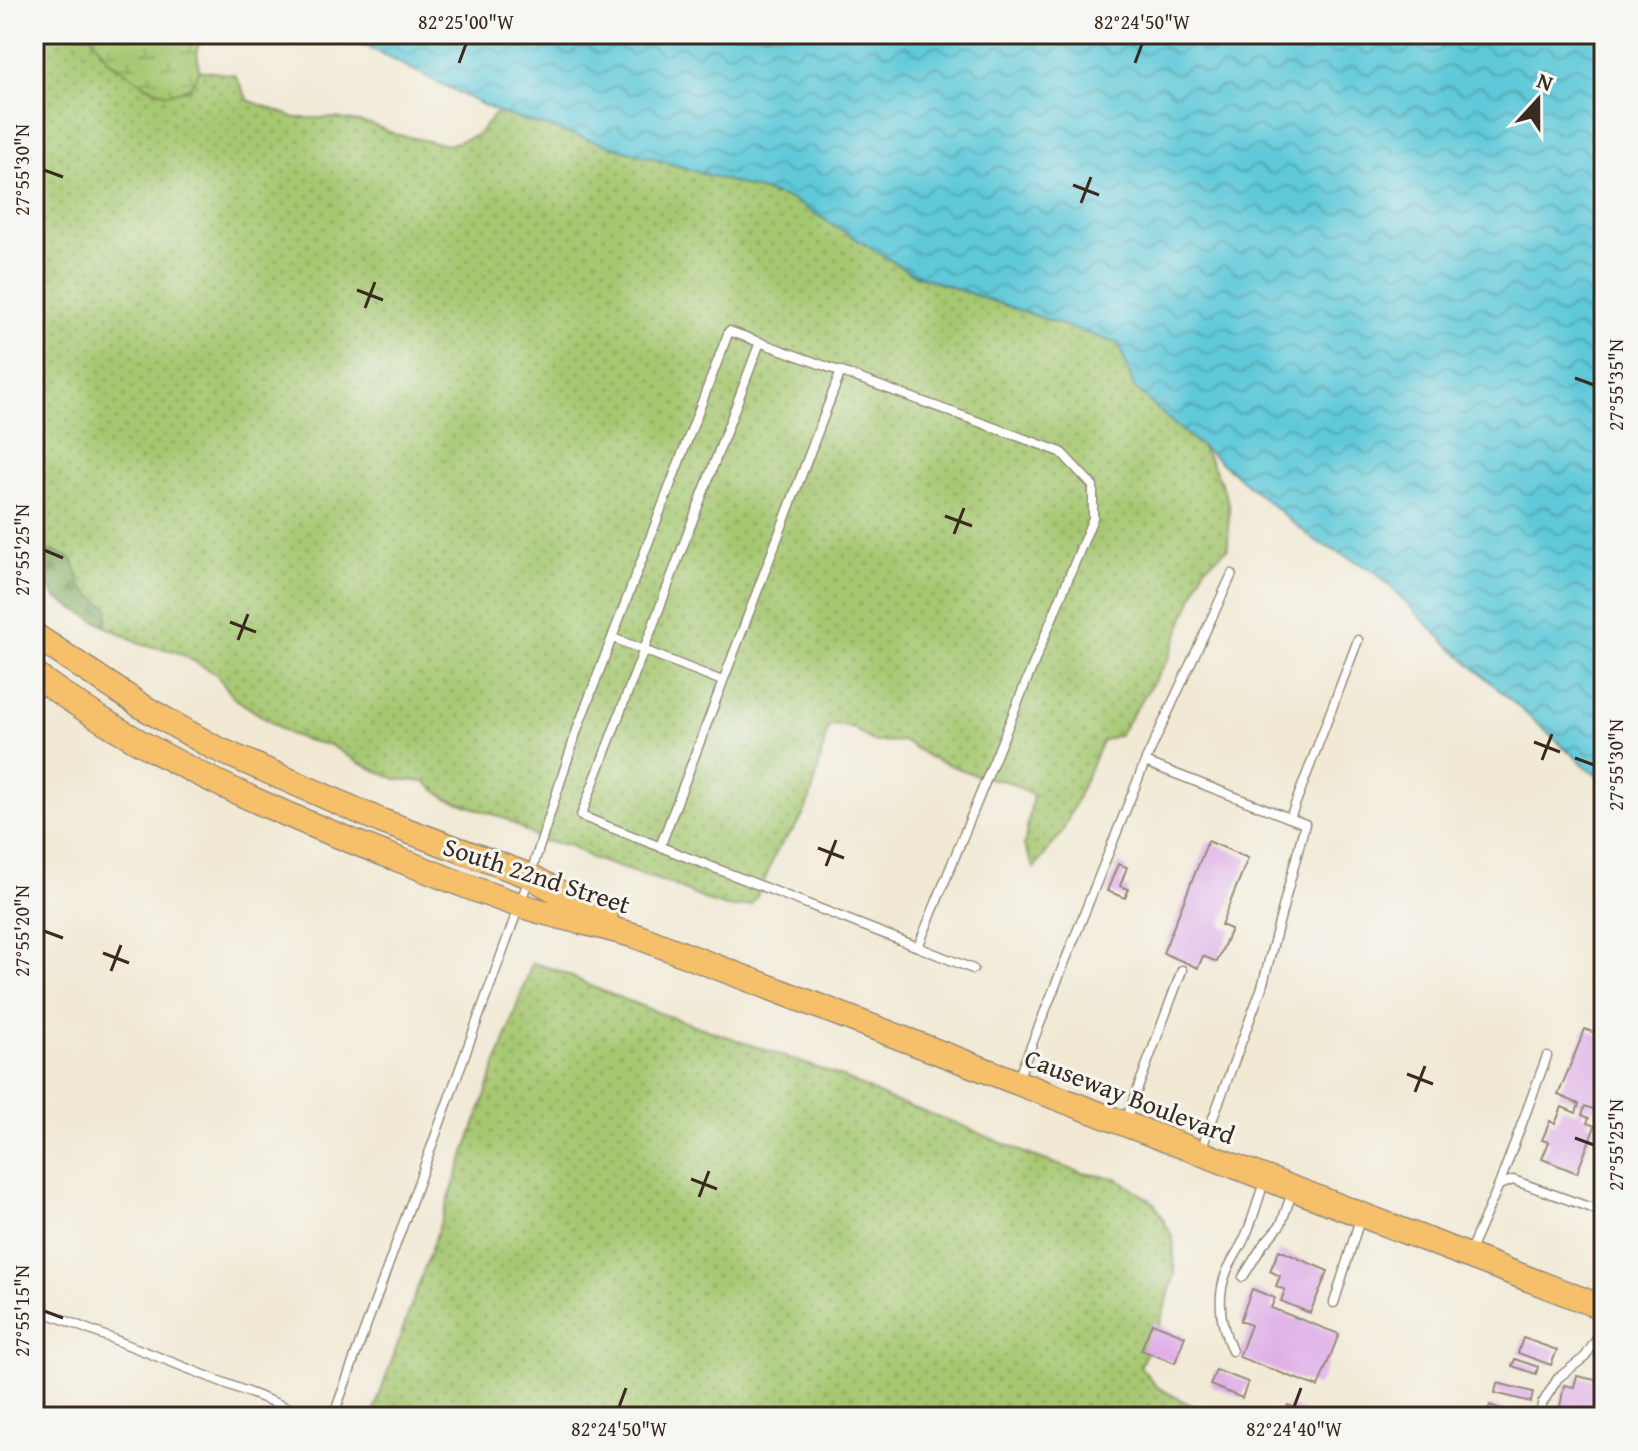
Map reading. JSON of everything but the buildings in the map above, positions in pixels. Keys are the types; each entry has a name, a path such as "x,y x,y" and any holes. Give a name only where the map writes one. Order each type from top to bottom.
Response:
{"main road":[{"name":"South 22nd Street","path":"34,635 131,700 213,747 381,821 530,876 636,936"},
{"name":"South 22nd Street","path":"34,674 63,696 140,742 221,786 308,824 520,905 636,936"},
{"name":"Causeway Boulevard","path":"636,936 1604,1308"}],"lane":[{"path":"333,1417 520,905 578,727 729,331 1061,452 1093,486 1093,518 918,947"},
{"path":"760,342 581,816 973,969"},
{"path":"660,847 841,371"},
{"path":"1017,1082 1145,762 1232,574"},
{"path":"613,638 722,681"},
{"path":"1290,818 1358,640"},
{"path":"1145,762 1305,824 1262,987 1200,1153"},
{"path":"1124,1123 1182,970"},
{"path":"1467,1255 1499,1185 1547,1056"},
{"path":"1232,1351 1223,1331 1222,1286 1245,1236 1266,1178"},
{"path":"1499,1185 1513,1180 1597,1210"},
{"path":"1243,1277 1281,1224 1293,1189"},
{"path":"1334,1303 1362,1215"},
{"path":"34,1308 311,1417"},
{"path":"1540,1417 1542,1404 1558,1378 1585,1357 1604,1328"}],"green space":[{"path":"34,34 90,34 102,52 190,88 199,70 235,75 248,100 296,118 335,118 371,124 394,134 448,145 477,135 497,112 793,200 913,274 1119,344 1134,387 1199,443 1216,471 1229,503 1228,548 1204,568 1169,658 1119,735 1102,741 1062,833 1034,868 1024,846 1033,795 1009,782 978,776 929,757 904,741 874,742 851,727 829,725 806,809 778,850 751,905 731,908 671,884 593,859 569,845 542,841 506,819 446,798 425,782 396,779 359,763 330,745 289,734 234,698 216,674 175,651 144,645 105,626 109,609 82,588 72,559 54,552 34,551"},
{"path":"90,34 203,34 197,49 199,70 190,88 167,94 147,86 109,61"},
{"path":"34,551 54,552 72,559 82,588 109,609 105,626 57,599 46,584 34,578"},
{"path":"532,963 557,970 665,1015 840,1076 891,1100 956,1123 1027,1154 1082,1173 1116,1178 1154,1203 1173,1237 1175,1273 1159,1327 1140,1366 1157,1387 1200,1410 1221,1417 372,1417"}],"water":[{"path":"342,34 1604,34 1604,779 1593,773 1445,642 1376,572 1314,540 1173,423 1134,387 1119,344 913,274 793,200 497,112"}]}
